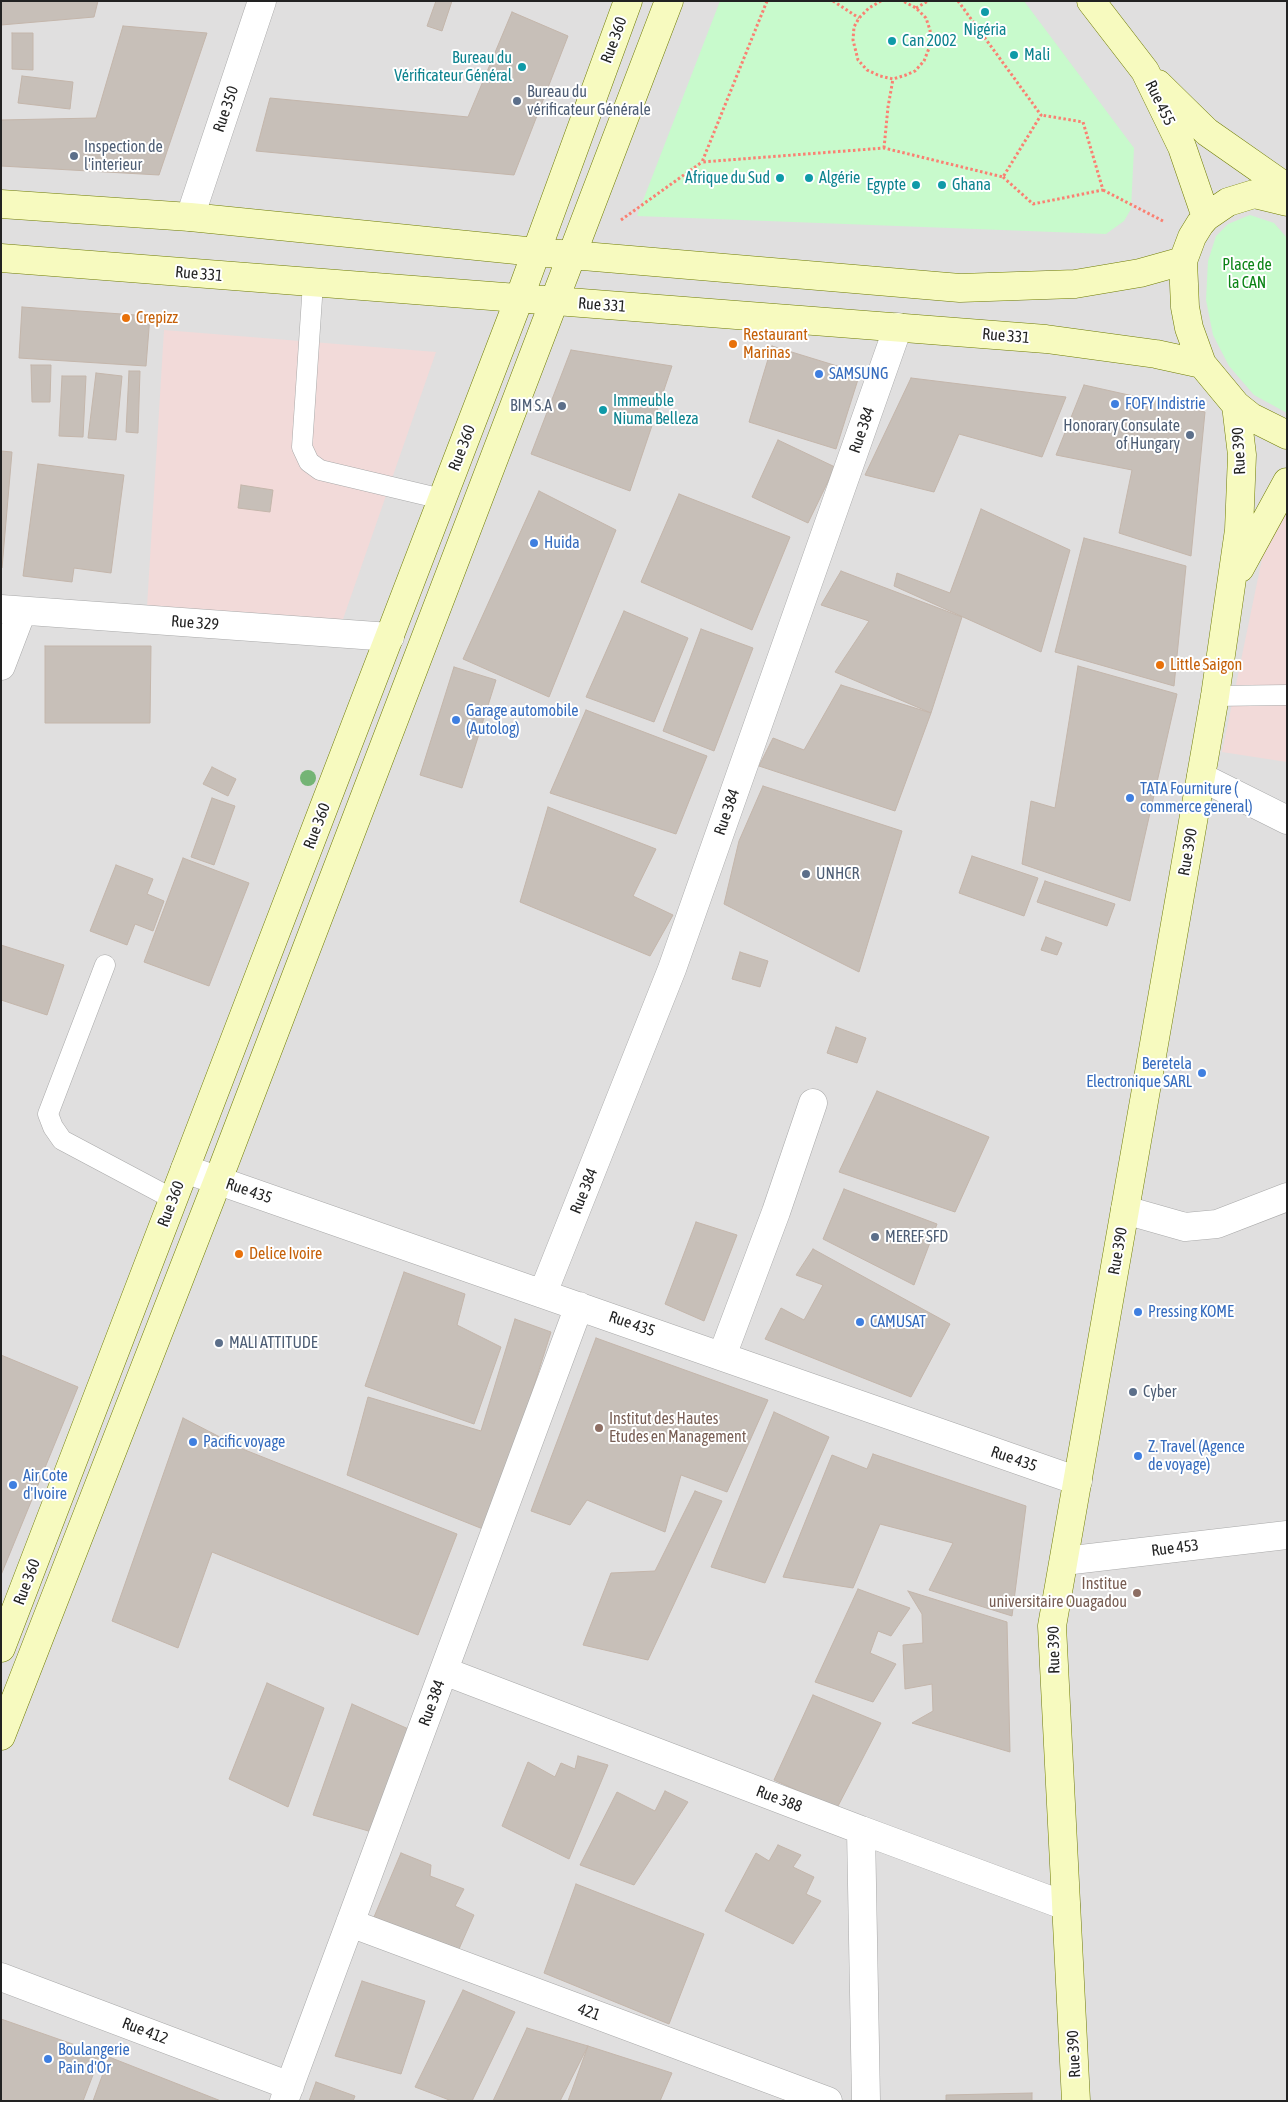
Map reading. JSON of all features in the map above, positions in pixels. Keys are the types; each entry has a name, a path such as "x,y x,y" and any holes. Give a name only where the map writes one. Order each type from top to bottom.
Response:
{"main road":[{"name":"Rue 360","path":"1,1648 390,637 519,298 628,1"},
{"path":"1,1736 218,1180 556,302 669,1"},
{"name":"Rue 455","path":"1091,1 1145,71 1182,148 1194,238"},
{"path":"1145,71 1207,132 1287,188"},
{"path":"1,204 190,216 572,256 960,288 1075,284 1140,273 1194,238 1228,202 1254,194 1287,202"},
{"path":"1194,238 1185,307 1189,328 1202,364 1236,405 1250,417 1287,435"},
{"name":"Rue 331","path":"1,258 1046,339 1156,354 1202,364"},
{"name":"Rue 390","path":"1076,2101 1052,1626 1215,696 1239,530 1242,455 1236,405"},
{"path":"1230,590 1287,482"}],"street":[{"name":"Rue 350","path":"190,216 262,1"},
{"name":"Rue 384","path":"543,1293 672,969 898,327"},
{"name":"Rue 329","path":"11,610 390,637"},
{"path":"1,666 11,610"},
{"path":"1201,777 1286,819"},
{"path":"722,1356 776,1212 813,1103"},
{"name":"Rue 435","path":"185,1169 1078,1481"},
{"path":"1125,1210 1184,1226 1217,1224 1287,1197"},
{"name":"Rue 384","path":"287,2093 579,1306"},
{"name":"Rue 453","path":"1064,1561 1287,1535"},
{"name":"Rue 388","path":"444,1670 861,1830 1066,1906"},
{"path":"861,1830 866,2101"},
{"name":"421","path":"350,1923 828,2101"},
{"name":"Rue 412","path":"1,1977 287,2093"}],"lane":[{"path":"312,283 302,448 310,462 320,470 442,499"},
{"path":"1215,696 1287,696"},
{"path":"104,965 48,1114 53,1127 62,1140 173,1199"}],"path":[{"path":"702,162 767,1"},
{"path":"832,1 859,18"},
{"path":"880,1 859,18 854,27 853,40 858,60 867,70 880,76 893,78 906,75 915,70 924,61 931,43 930,30 926,18 916,8 903,1"},
{"path":"916,8 928,1"},
{"path":"958,1 1041,115 1083,122 1104,190"},
{"path":"884,148 893,78"},
{"path":"1003,177 1041,115"},
{"path":"618,222 702,162 884,148 1003,177 1033,204 1104,190 1194,238"}],"shaded area":[{"path":"1,1 1287,1 1287,2101 1,2101"},
{"path":"164,330 436,352 342,622 147,607"},
{"path":"1287,504 1287,762 1222,752 1269,525"}],"green space":[{"path":"720,1 1024,1 1134,148 1131,209 1124,221 1106,234 637,216"},
{"name":"Place de la CAN","path":"1250,215 1274,223 1287,238 1287,413 1254,395 1229,366 1213,335 1206,300 1208,261 1216,236 1228,224"}],"building":[{"path":"1,1 98,1 94,17 1,25"},
{"path":"436,1 452,1 442,31 427,26"},
{"name":"Bureau du Vérificateur Général","path":"512,12 568,36 514,175 256,151 270,98 468,117"},
{"path":"123,26 207,33 159,175 1,166 1,120 96,118"},
{"path":"12,33 33,33 33,70 12,69"},
{"path":"22,76 73,82 70,109 18,103"},
{"path":"22,307 150,316 146,366 19,358"},
{"path":"772,346 860,373 836,449 749,422"},
{"name":"Immeuble Niuma Belleza","path":"571,350 672,366 630,491 531,454"},
{"path":"31,365 51,365 50,402 32,402"},
{"path":"129,371 140,371 138,433 126,432"},
{"path":"96,373 122,376 116,440 88,438"},
{"path":"62,376 86,376 83,437 59,436"},
{"path":"911,378 1066,397 1042,457 959,434 934,492 865,475"},
{"path":"1084,385 1205,412 1191,556 1119,533 1132,470 1056,455"},
{"path":"778,440 835,467 808,523 752,497"},
{"path":"1,451 12,452 2,568 1,568"},
{"path":"38,464 124,475 111,573 74,568 72,582 23,576"},
{"path":"241,485 273,490 270,512 238,508"},
{"path":"539,491 616,530 549,697 463,659"},
{"path":"679,494 790,537 752,630 641,582"},
{"path":"981,509 1070,550 1041,652 894,586 897,573 950,593"},
{"path":"1084,538 1186,566 1174,686 1055,652"},
{"path":"841,571 962,617 931,713 835,672 869,621 821,605"},
{"path":"624,611 688,638 654,722 586,697"},
{"path":"701,629 753,648 714,751 663,731"},
{"path":"45,646 151,646 150,723 45,723"},
{"path":"1078,666 1177,694 1130,901 1022,864 1031,801 1055,808"},
{"path":"454,667 496,680 462,788 420,775"},
{"path":"841,685 931,713 895,811 759,766 773,738 804,750"},
{"path":"586,710 707,756 676,834 550,793"},
{"path":"212,767 236,779 228,796 203,784"},
{"path":"763,786 902,831 859,972 724,904 739,841"},
{"path":"212,798 235,806 214,865 191,857"},
{"path":"548,807 656,849 633,896 673,915 650,956 520,902"},
{"path":"972,856 1038,878 1024,916 959,893"},
{"path":"183,858 249,883 209,986 144,962"},
{"path":"116,865 153,879 147,894 164,901 153,931 135,924 127,945 90,931"},
{"path":"1045,881 1115,904 1107,926 1037,902"},
{"path":"1046,937 1062,943 1057,955 1041,950"},
{"path":"1,945 64,965 47,1015 1,1000"},
{"path":"740,952 768,961 760,987 732,979"},
{"path":"836,1027 866,1038 857,1063 827,1053"},
{"path":"877,1091 989,1137 955,1212 839,1172"},
{"path":"844,1189 937,1224 914,1285 823,1239"},
{"path":"696,1222 737,1235 704,1321 665,1304"},
{"name":"CAMUSAT","path":"813,1249 950,1324 911,1397 765,1339 781,1308 804,1320 823,1285 796,1275"},
{"path":"404,1272 465,1294 457,1325 501,1347 474,1424 365,1386"},
{"path":"515,1319 551,1332 488,1531 347,1475 368,1397 481,1431"},
{"path":"596,1338 768,1400 727,1492 681,1475 665,1532 587,1500 570,1525 531,1511"},
{"path":"1,1355 78,1387 1,1575"},
{"path":"774,1412 829,1437 765,1583 711,1567"},
{"path":"183,1418 245,1450 457,1534 418,1635 212,1552 178,1648 112,1621"},
{"path":"873,1454 1026,1506 1012,1616 929,1590 953,1543 880,1524 853,1588 783,1577 832,1455 867,1469"},
{"path":"695,1491 722,1501 648,1660 583,1645 611,1573 655,1571"},
{"path":"858,1589 910,1608 891,1636 878,1631 870,1653 896,1664 873,1702 815,1682"},
{"path":"908,1591 1007,1622 1010,1752 912,1723 933,1711 932,1684 905,1689 903,1645 923,1643 922,1614"},
{"path":"267,1683 324,1708 288,1807 229,1779"},
{"path":"813,1695 881,1723 837,1808 774,1780"},
{"path":"352,1704 413,1731 372,1832 313,1815"},
{"path":"578,1756 608,1765 569,1859 502,1826 528,1762 555,1777 561,1763 575,1769"},
{"path":"665,1791 688,1802 634,1885 580,1865 617,1792 655,1811"},
{"path":"778,1845 801,1855 793,1867 814,1877 806,1894 821,1901 793,1944 725,1911 756,1853 769,1861"},
{"path":"401,1853 431,1865 430,1876 464,1889 455,1906 474,1915 459,1949 374,1917"},
{"path":"576,1884 704,1934 669,2024 544,1973"},
{"path":"362,1981 425,2001 401,2074 335,2056"},
{"path":"463,1990 515,2012 472,2101 452,2101 415,2087"},
{"path":"1,2019 101,2054 83,2101 1,2101"},
{"path":"527,2028 588,2046 560,2101 493,2101"},
{"path":"588,2046 672,2073 660,2101 568,2101"},
{"path":"109,2057 221,2101 93,2101"},
{"path":"316,2082 355,2096 353,2101 309,2101"},
{"path":"1032,2093 1032,2101 946,2101 946,2095"}],"place":[{"name":"Nigéria","path":"985,12"},
{"name":"Can 2002","path":"892,41"},
{"name":"Mali","path":"1014,55"},
{"name":"Bureau du Vérificateur Général","path":"522,67"},
{"name":"Bureau du vérificateur Générale","path":"517,101"},
{"name":"Inspection de l'interieur","path":"74,156"},
{"name":"Afrique du Sud","path":"780,178"},
{"name":"Algérie","path":"809,178"},
{"name":"Egypte","path":"916,185"},
{"name":"Ghana","path":"942,185"},
{"name":"Crepizz","path":"126,318"},
{"name":"Restaurant Marinas","path":"733,344"},
{"name":"SAMSUNG","path":"819,374"},
{"name":"FOFY Indistrie","path":"1115,404"},
{"name":"BIM S.A","path":"562,406"},
{"name":"Immeuble Niuma Belleza","path":"603,410"},
{"name":"Honorary Consulate of Hungary","path":"1190,435"},
{"name":"Huida","path":"534,543"},
{"name":"Little Saigon","path":"1160,665"},
{"name":"Garage automobile (Autolog)","path":"456,720"},
{"name":"TATA Fourniture ( commerce general)","path":"1130,798"},
{"name":"UNHCR","path":"806,874"},
{"name":"Beretela Electronique SARL","path":"1202,1073"},
{"name":"MEREF SFD","path":"875,1237"},
{"name":"Delice Ivoire","path":"239,1254"},
{"name":"Pressing KOME","path":"1138,1312"},
{"name":"CAMUSAT","path":"860,1322"},
{"name":"MALI ATTITUDE","path":"219,1343"},
{"name":"Cyber","path":"1133,1392"},
{"name":"Institut des Hautes Etudes en Management","path":"599,1428"},
{"name":"Pacific voyage","path":"193,1442"},
{"name":"Z. Travel (Agence de voyage)","path":"1138,1456"},
{"name":"Air Cote d'Ivoire","path":"13,1485"},
{"name":"Institue universitaire Ouagadou","path":"1137,1593"},
{"name":"Boulangerie Pain d'Or","path":"48,2059"}]}
